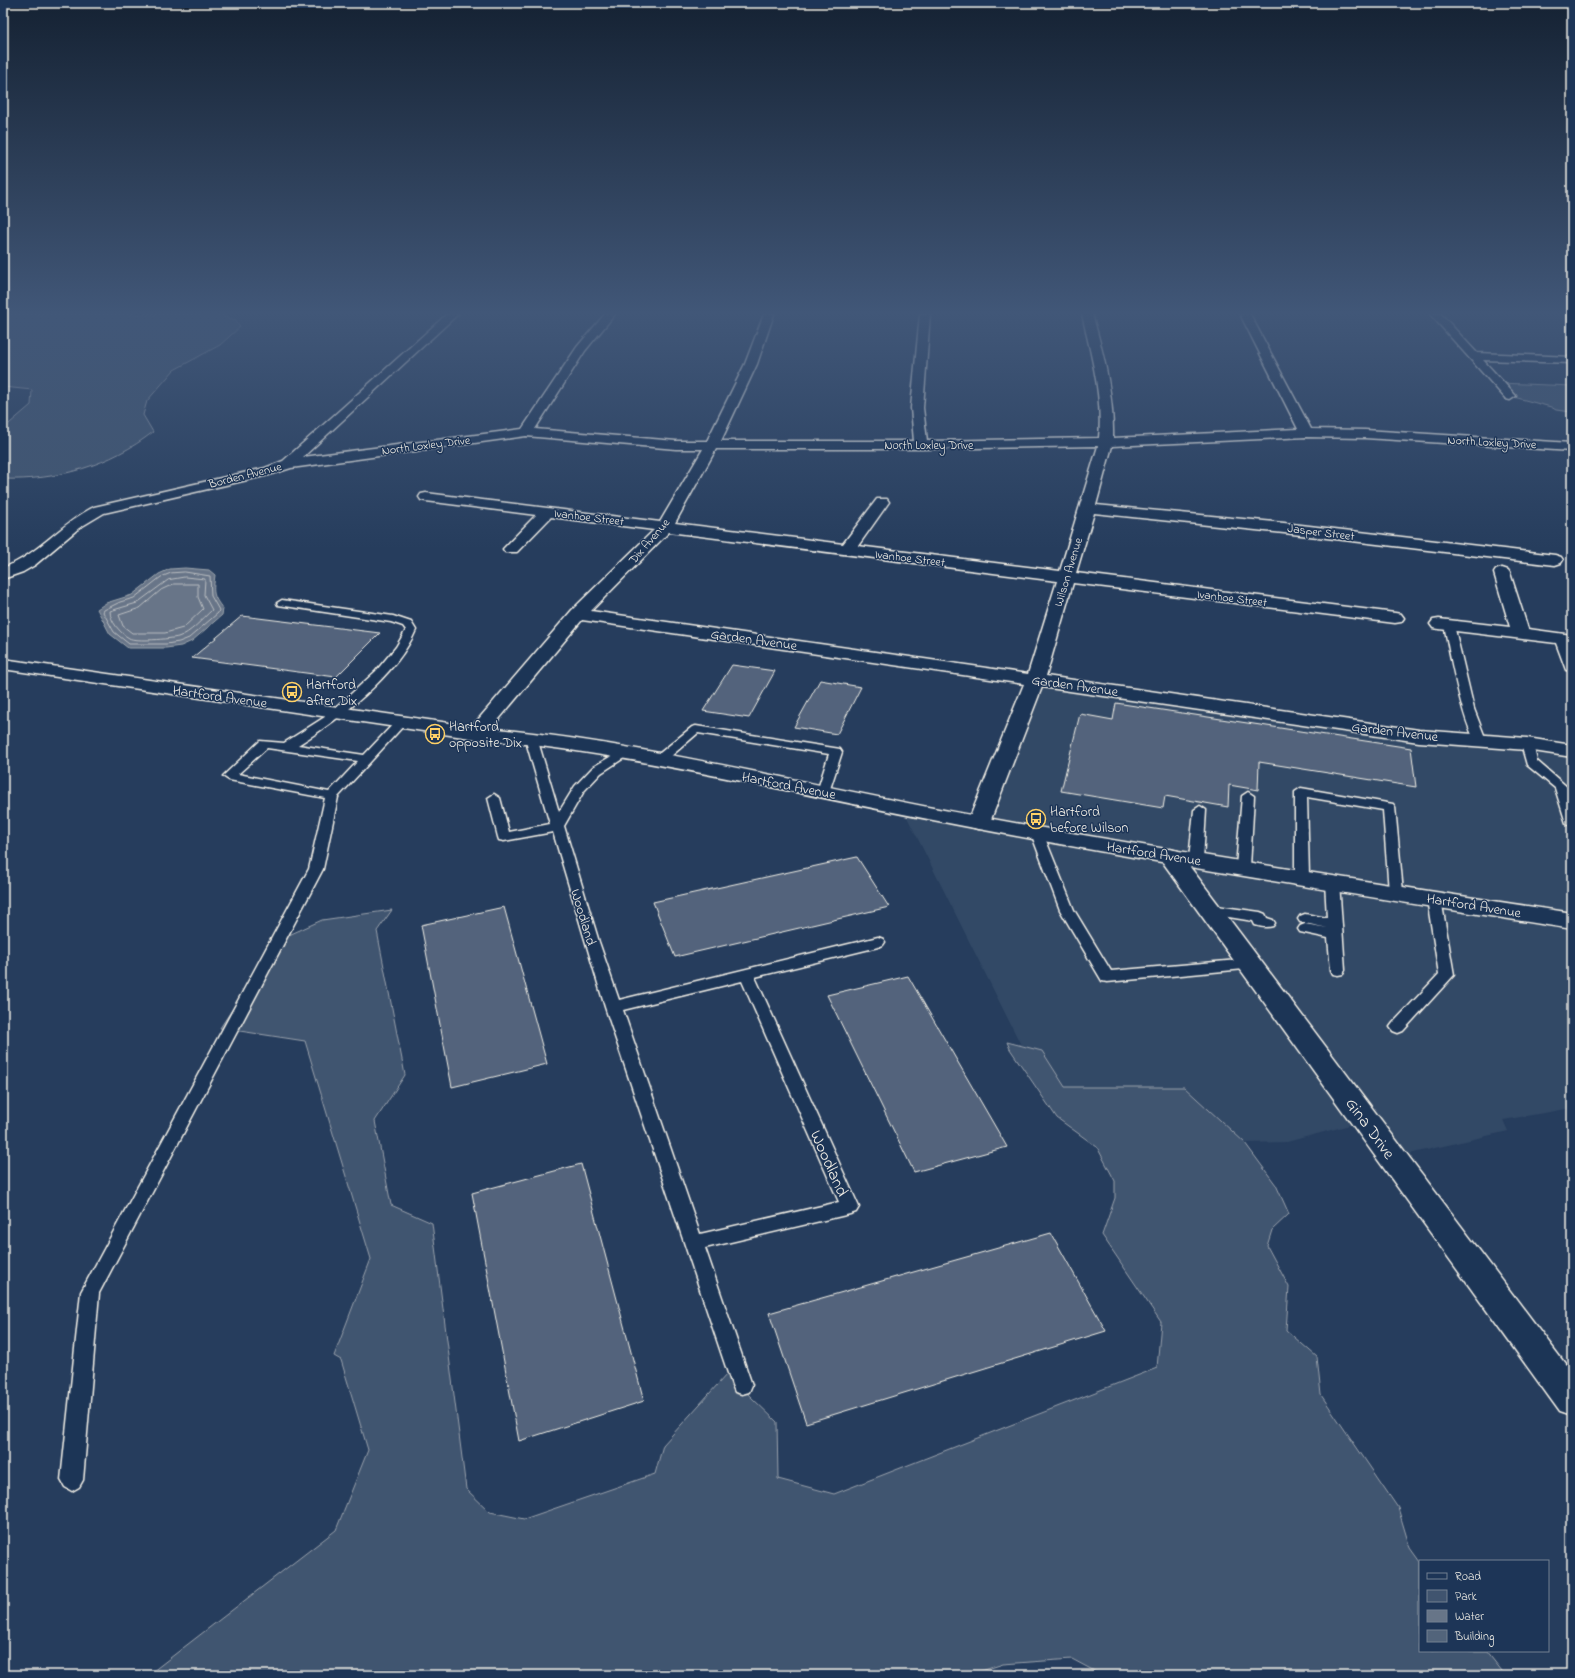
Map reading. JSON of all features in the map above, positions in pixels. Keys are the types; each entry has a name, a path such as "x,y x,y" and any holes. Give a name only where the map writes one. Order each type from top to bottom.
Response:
{"street":[{"name":"Borden Avenue","path":"3,574 30,563 73,524 84,516 99,510 269,471 288,464 367,392"},
{"path":"526,432 552,392"},
{"name":"Dix Avenue","path":"477,733 578,614 608,586 665,527 712,445 737,392"},
{"path":"918,392 917,408 921,445"},
{"name":"Wilson Avenue","path":"979,822 1034,679 1106,442 1105,392"},
{"path":"1285,392 1306,433"},
{"path":"1507,392 1510,396"},
{"name":"North Loxley Drive","path":"288,464 526,432 645,444 712,445 921,445 1106,442 1306,433 1365,434 1571,446"},
{"name":"Ivanhoe Street","path":"426,497 1395,618"},
{"path":"848,550 882,502"},
{"name":"Jasper Street","path":"1086,508 1284,528 1555,560"},
{"path":"511,549 548,512"},
{"path":"1502,572 1521,634"},
{"name":"Garden Avenue","path":"578,614 1419,736 1527,744 1572,751"},
{"path":"1444,624 1568,640 1572,666"},
{"name":"Hartford Avenue","path":"3,664 477,733 531,738 659,760 979,822 1183,858 1572,921"},
{"name":"Gina Drive","path":"1183,858 1210,910 1572,1400"}],"lane":[{"path":"282,603 393,619 407,624 411,630 406,643 390,662 338,713 287,747"},
{"path":"1444,624 1468,709 1480,740"},
{"path":"72,1480 90,1292 316,869 332,796 401,722"},
{"path":"659,760 696,729 836,752 823,792"},
{"name":"Woodland","path":"531,738 592,942 742,1385"},
{"path":"332,796 229,776 264,744 366,759"},
{"path":"1527,744 1531,762 1561,787 1572,823"},
{"path":"494,798 504,836 557,828 579,789 597,770 624,754"},
{"path":"1302,877 1301,792 1389,807 1396,892"},
{"path":"1243,868 1248,796"},
{"path":"1183,858 1200,810"},
{"path":"1037,832 1067,910 1107,977 1250,964"},
{"path":"1332,882 1338,970"},
{"path":"1398,1027 1448,975 1434,899"},
{"path":"1210,910 1265,918"},
{"path":"1305,924 1335,929"},
{"path":"613,1006 878,942"},
{"name":"Woodland","path":"694,1243 850,1208 746,973"}],"shaded area":[{"path":"1036,681 1423,733 1484,732 1572,747 1572,1108 1503,1120 1508,1131 1396,1157 1357,1123 1287,1142 1245,1143 1184,1087 1064,1087 1042,1051 1021,1045 905,813 971,821"}],"green space":[{"path":"32,392 155,392 147,401 143,415 153,432 137,444 119,454 82,469 43,477 3,479 3,429 31,405"},
{"path":"1507,392 1572,392 1572,412 1556,410 1551,407 1510,396"},
{"path":"392,910 377,931 405,1075 375,1121 391,1205 432,1223 466,1489 490,1512 524,1519 655,1474 663,1445 727,1374 777,1422 778,1479 834,1494 1157,1368 1161,1322 1102,1235 1115,1198 1115,1181 1097,1147 1057,1118 1010,1049 1007,1042 1042,1051 1065,1087 1184,1087 1245,1143 1276,1185 1289,1214 1272,1230 1267,1246 1289,1287 1286,1330 1317,1357 1321,1395 1398,1508 1410,1548 1419,1561 1419,1652 1488,1652 1506,1675 1102,1675 1072,1659 1003,1664 969,1675 148,1675 336,1530 368,1450 341,1360 334,1356 371,1259 305,1041 220,1028 241,996 267,945 322,920"}],"water":[{"path":"185,568 209,570 215,575 214,593 223,609 222,615 192,641 181,646 166,648 128,648 110,634 97,609 106,603 132,595 159,574 170,569"}],"building":[{"path":"242,616 380,633 336,677 192,658"},
{"path":"732,665 775,671 749,718 703,711"},
{"path":"820,680 861,687 837,734 794,727"},
{"path":"1116,703 1411,748 1416,787 1259,762 1258,790 1229,785 1228,807 1165,796 1163,808 1061,791 1080,714 1113,720"},
{"path":"857,857 889,907 675,957 653,902"},
{"path":"504,907 547,1064 452,1087 421,925"},
{"path":"908,976 1007,1147 914,1172 827,995"},
{"path":"581,1164 644,1401 519,1441 472,1193"},
{"path":"1051,1233 1106,1331 806,1423 769,1313"}],"place":[{"name":"Hartford after Dix","path":"292,692"},
{"name":"Hartford opposite Dix","path":"435,734"},
{"name":"Hartford before Wilson","path":"1036,819"}]}
